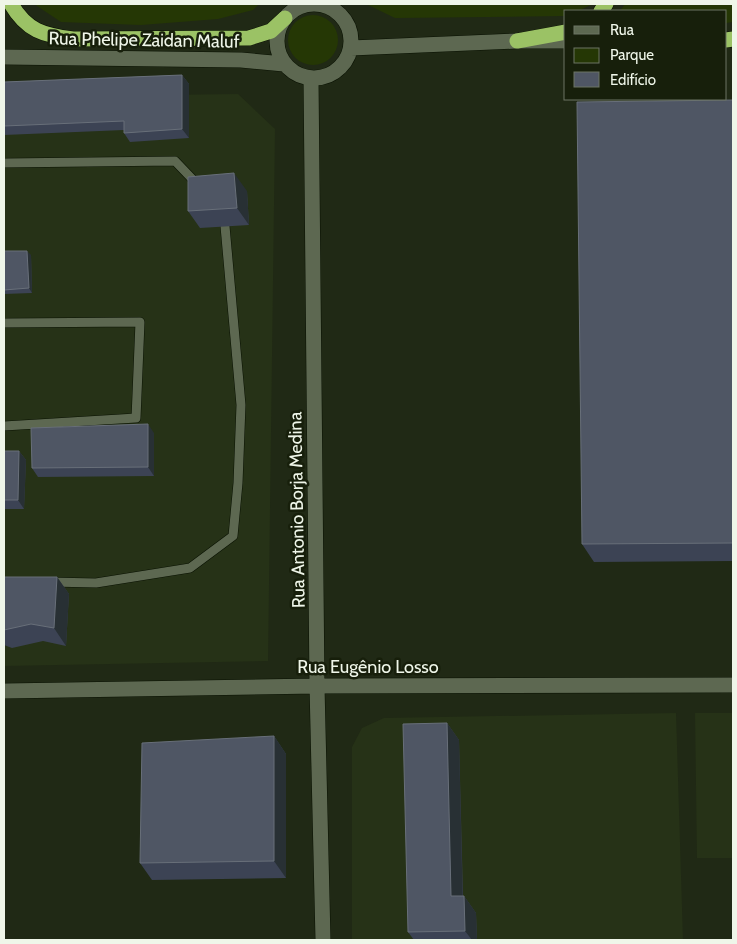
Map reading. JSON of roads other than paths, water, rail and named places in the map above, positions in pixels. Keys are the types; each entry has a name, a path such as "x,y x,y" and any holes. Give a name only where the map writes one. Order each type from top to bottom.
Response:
{"highway":[{"path":"11,4 19,18 31,28 51,36 72,40 250,38 271,31 291,11"},
{"path":"517,41 564,32"}],"street":[{"path":"335,4 343,18 351,35 351,48 340,68 331,74 311,78 292,72 284,64 279,55 277,36 291,11 302,6 325,6 343,18"},
{"path":"351,48 517,41 564,41"},
{"name":"Rua Phelipe Zaidan Maluf","path":"4,57 241,60 284,64"},
{"name":"Rua Antonio Borja Medina","path":"311,78 317,686 323,940"},
{"name":"Rua Eugênio Losso","path":"4,691 317,686 733,685"}],"lane":[{"path":"4,163 175,161 203,189"},
{"path":"40,582 96,583 190,568 233,536 238,483 241,405 223,210 216,203"},
{"path":"4,323 140,322 136,418 4,426"}]}
